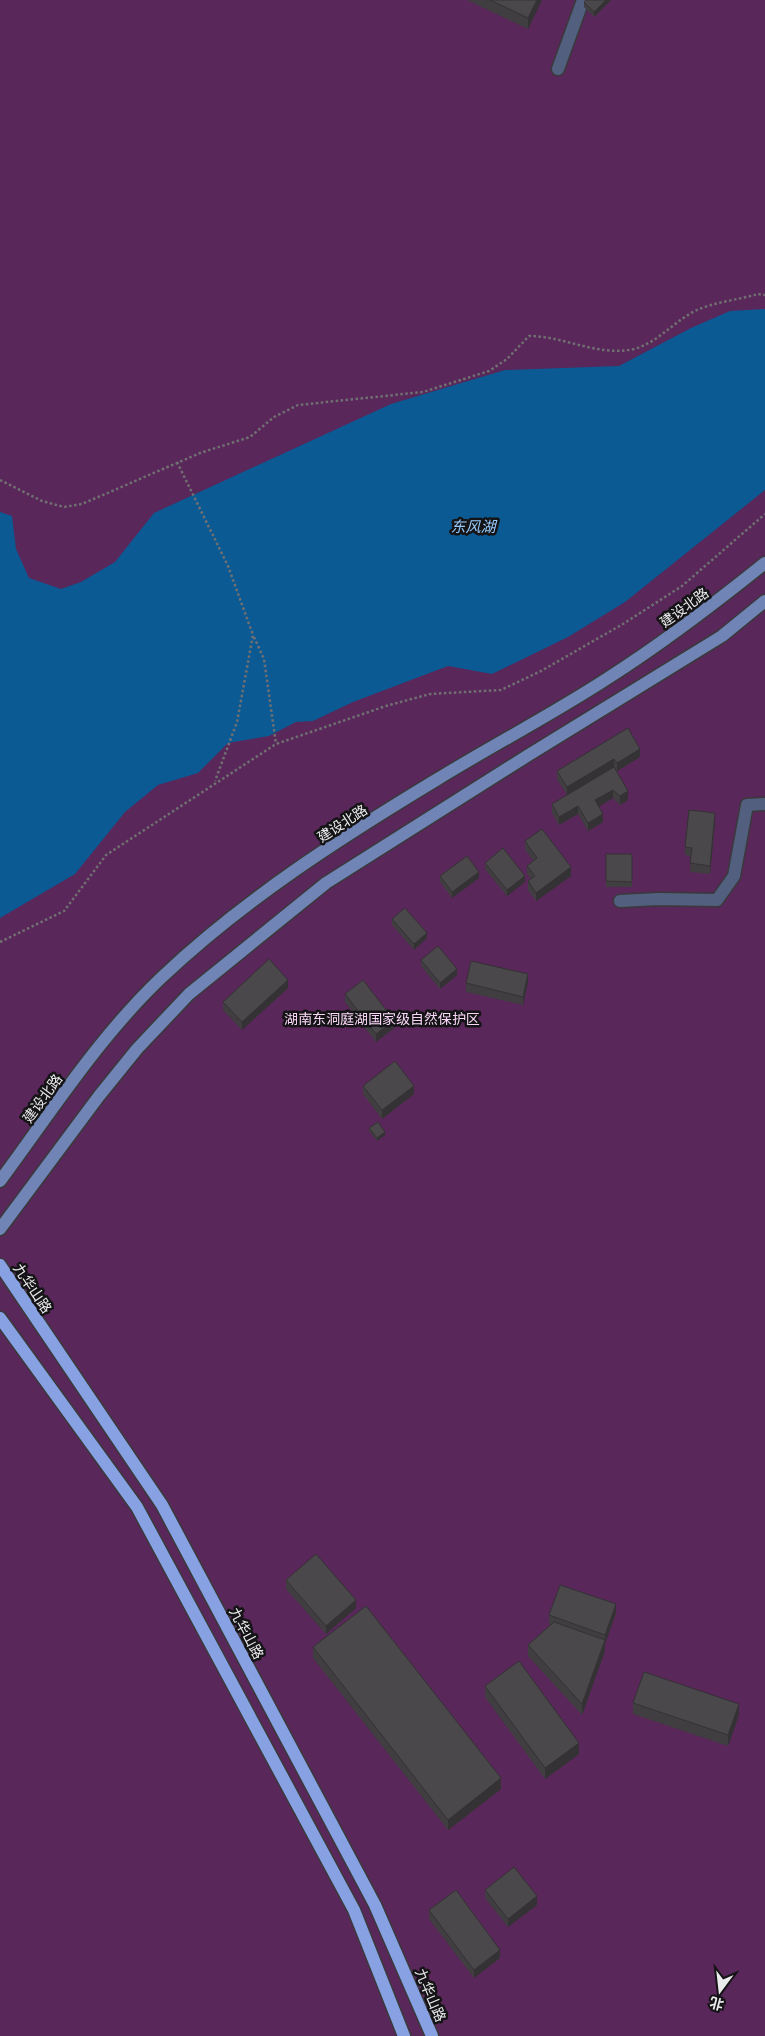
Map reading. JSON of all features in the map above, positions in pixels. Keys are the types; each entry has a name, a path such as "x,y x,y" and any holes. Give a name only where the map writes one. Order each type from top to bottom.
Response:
{"main road":[{"name":"建设北路","path":"0,1181 82,1070 118,1025 161,978 250,902 435,780 608,679 702,614 765,563"},
{"path":"0,1229 104,1089 137,1049 196,988 326,883 534,751 722,636 765,601"},
{"name":"九华山路","path":"0,1265 162,1505 375,1905 432,2036"},
{"path":"0,1318 137,1507 354,1910 404,2036"}],"street":[{"path":"558,69 583,0"},
{"path":"620,902 658,898 717,900 734,876 747,805 765,804"}],"path":[{"path":"0,480 42,501 64,507 82,504 177,462 250,437 274,418 298,405 423,392 489,371 507,359 529,336 546,336 597,350 633,349 655,341 696,310 758,294 765,295"},
{"path":"177,462 228,566 253,635 264,659 276,744"},
{"path":"0,942 64,911 106,855 276,744 386,706 430,694 501,690 541,671 623,624 682,586 765,514"},
{"path":"214,783 224,761 237,722 253,635"}],"green space":[{"name":"湖南东洞庭湖国家级自然保护区","path":"0,0 765,0 765,2036 0,2036"}],"water":[{"name":"东风湖","path":"765,309 765,490 625,602 568,637 492,674 448,666 353,702 313,721 296,722 269,736 228,743 198,773 158,785 125,812 75,874 0,918 0,512 12,516 16,549 29,578 61,589 81,582 115,562 154,513 391,404 505,370 619,366 691,328 730,311"}],"building":[{"path":"490,0 537,0 528,18"},
{"path":"586,0 606,0 594,12 584,2"},
{"path":"628,728 640,749 617,763 614,759 567,787 557,771"},
{"path":"614,767 628,791 620,796 613,790 595,800 603,814 588,823 578,806 559,817 552,804"},
{"path":"689,810 715,813 710,866 690,863 692,848 685,847"},
{"path":"542,829 571,867 536,893 528,881 535,876 527,866 537,858 525,841"},
{"path":"503,848 525,876 507,890 485,863"},
{"path":"606,854 632,854 632,882 606,881"},
{"path":"467,856 479,872 452,892 440,876"},
{"path":"405,908 427,933 414,944 392,919"},
{"path":"438,946 457,969 440,983 421,960"},
{"path":"269,959 288,980 242,1022 223,1002"},
{"path":"471,961 528,974 523,997 466,983"},
{"path":"363,980 394,1020 376,1034 345,994"},
{"path":"395,1061 414,1086 382,1110 363,1086"},
{"path":"378,1122 385,1132 377,1138 369,1128"},
{"path":"316,1554 356,1600 326,1626 286,1580"},
{"path":"560,1585 616,1604 605,1635 549,1615"},
{"path":"366,1606 501,1778 448,1820 313,1647"},
{"path":"554,1622 605,1640 582,1704 528,1645"},
{"path":"519,1661 579,1743 545,1768 485,1686"},
{"path":"644,1672 739,1704 728,1735 633,1703"},
{"path":"514,1867 537,1896 508,1919 485,1890"},
{"path":"456,1890 500,1950 474,1970 429,1910"}]}
